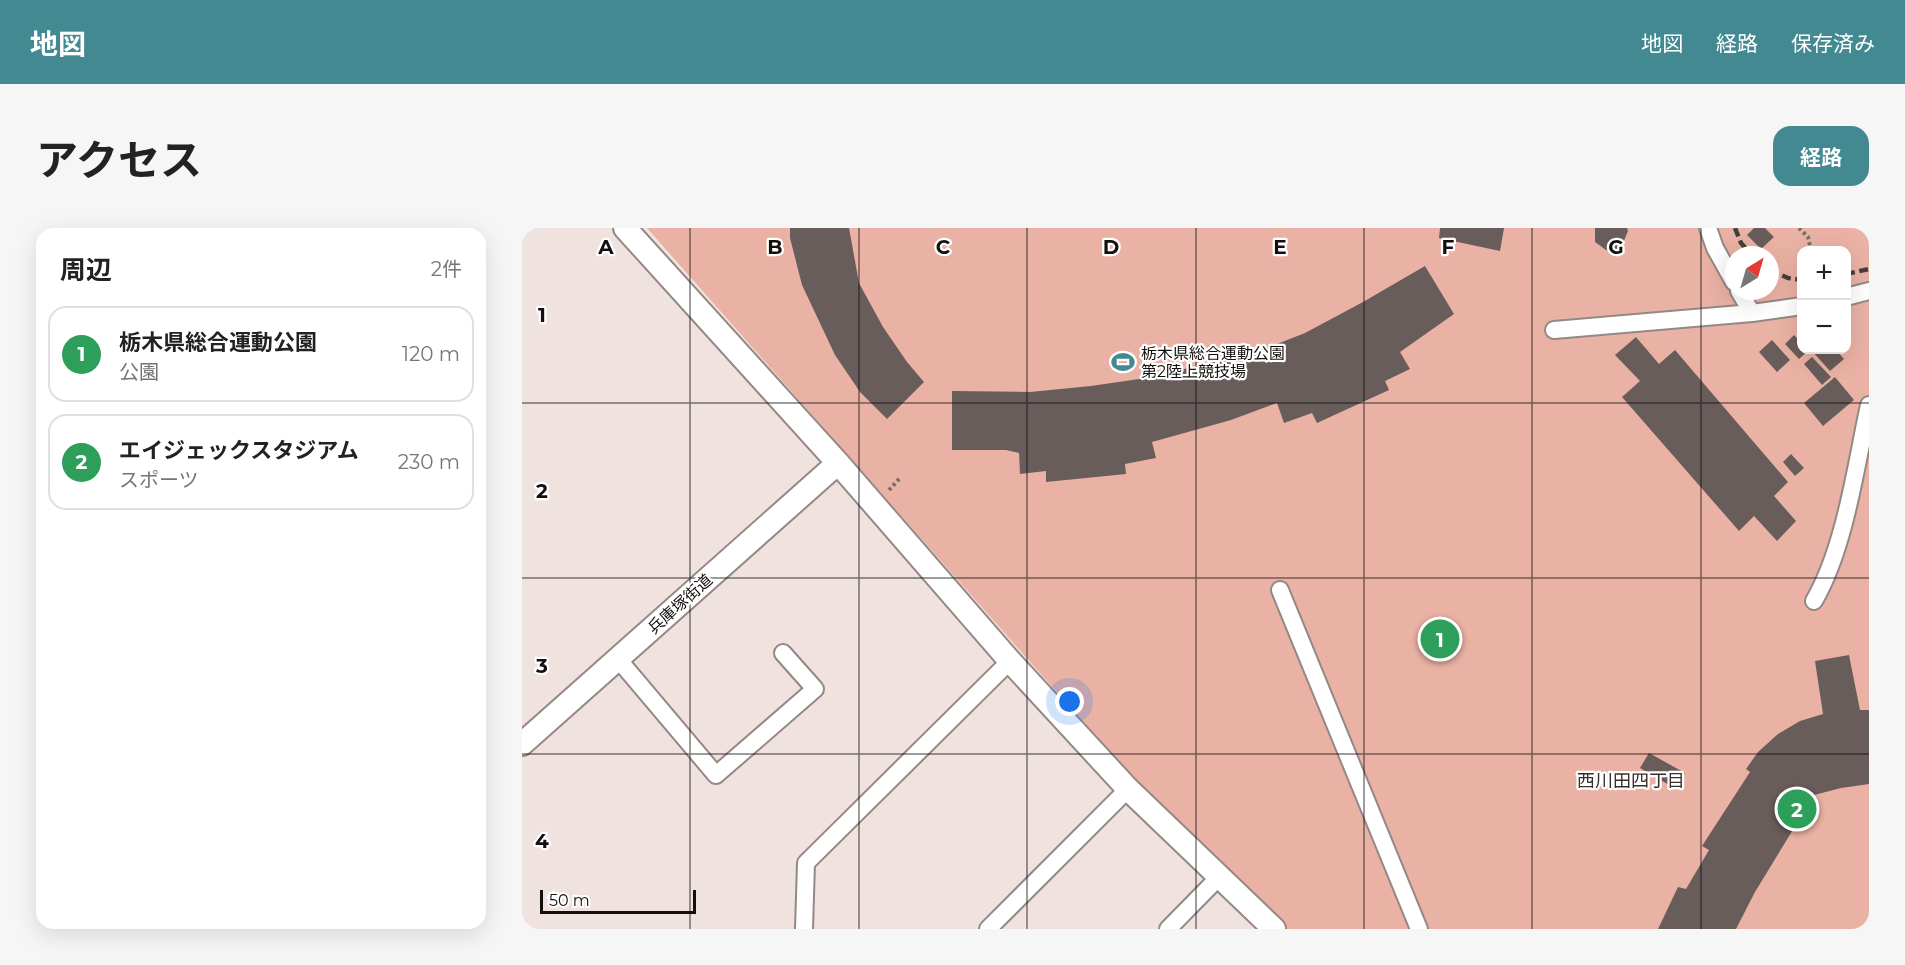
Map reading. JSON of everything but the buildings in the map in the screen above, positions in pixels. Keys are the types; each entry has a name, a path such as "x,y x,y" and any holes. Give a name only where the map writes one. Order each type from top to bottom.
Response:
{"street":[{"path":"625,228 838,463 1010,661 1128,789 1274,929"},
{"path":"1708,228 1725,266"},
{"path":"1851,296 1869,291"},
{"path":"1744,300 1752,313"},
{"path":"1554,330 1752,313 1797,307"},
{"path":"1814,601 1824,584 1834,555 1869,405"},
{"name":"兵庫塚街道","path":"522,744 838,463"},
{"path":"1280,590 1419,929"},
{"path":"618,658 716,776 814,689 783,653"},
{"path":"804,929 806,863 1010,661"},
{"path":"988,929 1128,789"},
{"path":"1168,929 1220,876"}],"path":[{"path":"1799,228 1808,237 1810,246"}],"shaded area":[{"path":"647,228 1869,228 1869,929 1266,929"}],"railway":[{"path":"1735,228 1744,246"},
{"path":"1851,273 1869,269"},
{"path":"1779,274 1797,279"}],"place":[{"name":"栃木県総合運動公園 第2陸上競技場","path":"1123,362"},
{"name":"栃木県総合運動公園","path":"1440,639"},
{"name":"エイジェックスタジアム","path":"1797,809"}],"district":[{"name":"西川田四丁目","path":"1631,781"}]}
